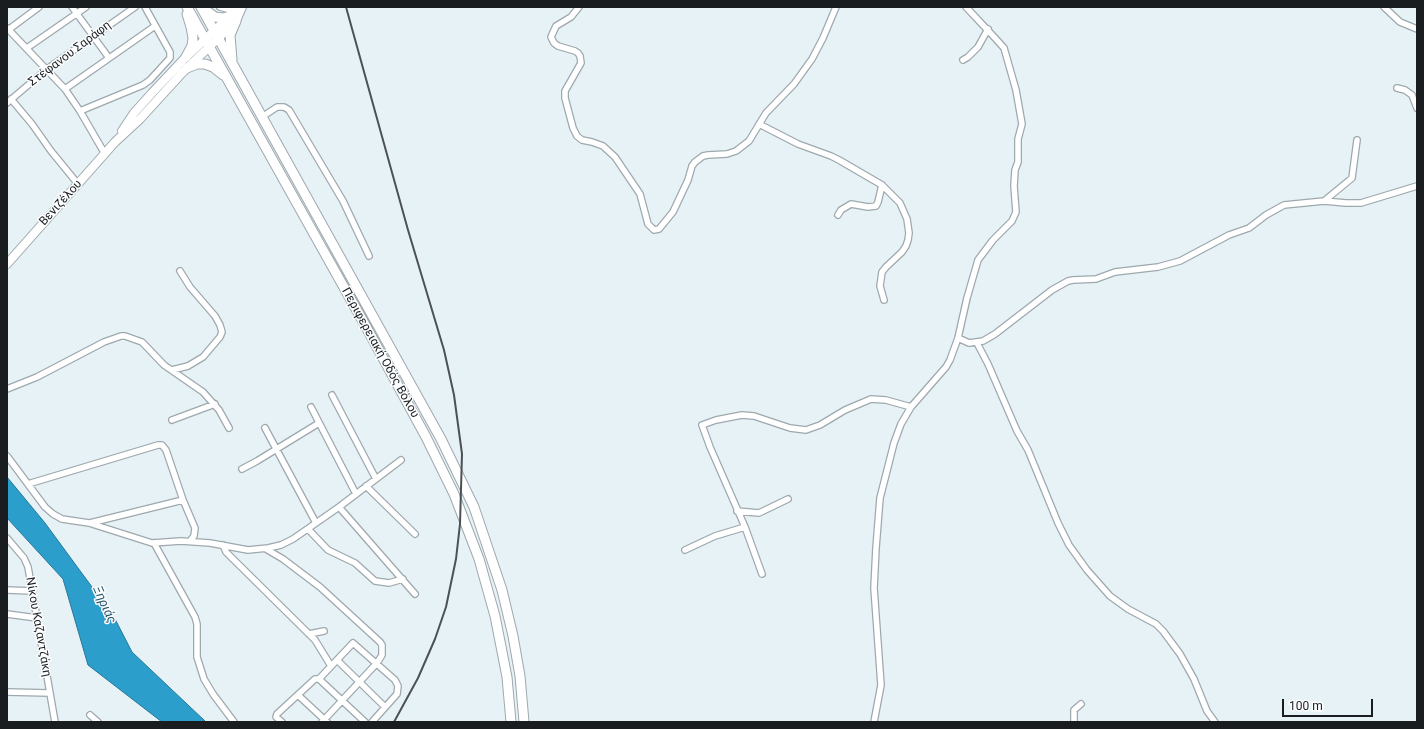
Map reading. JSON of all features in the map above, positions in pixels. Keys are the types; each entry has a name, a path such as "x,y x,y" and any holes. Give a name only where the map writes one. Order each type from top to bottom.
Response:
{"main road":[{"name":"Περιφερειακή Οδός Βόλου","path":"185,7 207,43 369,331 426,437 454,494 479,559 495,616 504,663 511,722"},
{"path":"185,7 193,38 192,46 186,57"},
{"name":"Περιφερειακή Οδός Βόλου","path":"201,7 441,439 474,507 502,590 514,636 520,676 524,722"},
{"path":"201,7 215,17 223,18 236,12"},
{"path":"207,43 236,12"},
{"path":"233,65 230,39 236,12"},
{"name":"Βενιζέλου","path":"7,263 105,154 115,142 134,113 152,93 186,57 207,43"},
{"name":"Βενιζέλου","path":"115,142 140,119 187,68 207,43"},
{"path":"187,68 196,64 205,64 213,67 227,79"}],"street":[{"path":"39,7 8,29 65,89 80,111 105,154"},
{"path":"72,7 109,58"},
{"path":"27,48 86,7"},
{"name":"Στέφανου Σαράφη","path":"9,101 47,69 134,7"},
{"path":"80,111 150,80 170,59 171,55 145,7"},
{"path":"220,7 236,12"},
{"path":"579,7 571,17 556,26 551,36 554,43 558,46 578,53 581,59 578,69 565,92 565,98 573,128 577,136 582,140 603,146 615,157 640,194 648,224 654,230 659,229 673,212 695,162 703,156 727,154 736,151 749,141 766,113 799,77 812,60 836,7"},
{"path":"874,722 881,685 874,588 875,554 880,498 894,443 901,424 911,407 946,367 958,338 967,298 978,260 993,240 1012,221 1016,212 1014,186 1015,170 1018,162 1017,147 1021,131 1021,118 1016,90 1006,54 1001,44 966,7"},
{"path":"1384,7 1400,22 1417,29"},
{"path":"65,89 155,26"},
{"path":"963,60 978,47 988,29"},
{"path":"1397,88 1405,90 1412,95 1417,108"},
{"path":"9,101 32,124 51,151 78,184"},
{"path":"262,117 277,107 284,107 289,110 343,201 369,256"},
{"path":"759,124 798,144 831,156 882,185 900,203 907,219 909,233 906,246 882,272 880,286 884,300"},
{"path":"1324,201 1352,178 1356,140"},
{"path":"838,215 841,210 851,204 868,207 876,206 882,185"},
{"path":"958,338 969,343 983,341 995,334 1052,290 1068,281 1096,279 1115,272 1158,267 1180,261 1229,235 1249,228 1281,206 1324,201 1361,203 1417,186"},
{"path":"172,370 188,366 203,357 220,338 222,332 215,316 190,287 180,271"},
{"path":"7,389 37,377 120,336 129,337 142,342 164,365 199,388 215,404 229,428"},
{"path":"977,343 1017,431 1028,450 1058,522 1070,545 1087,570 1110,596 1128,609 1156,624 1163,631 1180,654 1194,679 1207,711 1215,722"},
{"path":"332,394 376,479"},
{"path":"762,574 745,527 702,425 716,420 742,415 754,416 790,428 806,430 820,425 845,410 871,399 886,400 911,407"},
{"path":"172,420 215,404"},
{"path":"311,407 356,494"},
{"path":"242,469 277,450 319,423"},
{"path":"265,428 316,523"},
{"path":"28,484 162,445 166,450 195,530 194,536 190,541"},
{"path":"7,456 46,507 62,519 89,523 145,542 210,542 248,550 266,549 287,542 339,507 401,460"},
{"path":"366,486 415,534"},
{"path":"737,510 759,513 788,499"},
{"path":"89,523 183,500"},
{"path":"339,507 415,594"},
{"path":"685,550 698,542 745,527"},
{"path":"308,529 328,550 355,563 373,580 387,584 402,579"},
{"name":"Νίκου Καζαντζάκη","path":"7,538 26,563 55,722"},
{"path":"154,543 197,624 196,657 204,679 213,694 234,722"},
{"path":"224,545 226,552 309,634 321,649 331,666"},
{"path":"266,549 284,559 320,587 380,642 382,646 382,651 377,663 325,721 298,695"},
{"path":"7,590 32,591"},
{"path":"7,614 37,618"},
{"path":"309,634 324,631"},
{"path":"282,722 276,717 277,714 315,679 319,679 353,643 395,680 398,686 397,694 372,722"},
{"path":"337,660 385,707"},
{"path":"319,679 365,722"},
{"path":"7,692 50,693"},
{"path":"1074,722 1074,710 1081,704"},
{"path":"90,715 98,722"}],"water":[{"name":"Ξηριάς","path":"7,477 45,523 114,617 132,652 206,722 162,722 88,665 63,579 7,518"}],"railway":[{"path":"346,7 408,230 444,350 454,395 462,454 460,524 456,559 446,607 435,639 418,678 394,722"}]}
